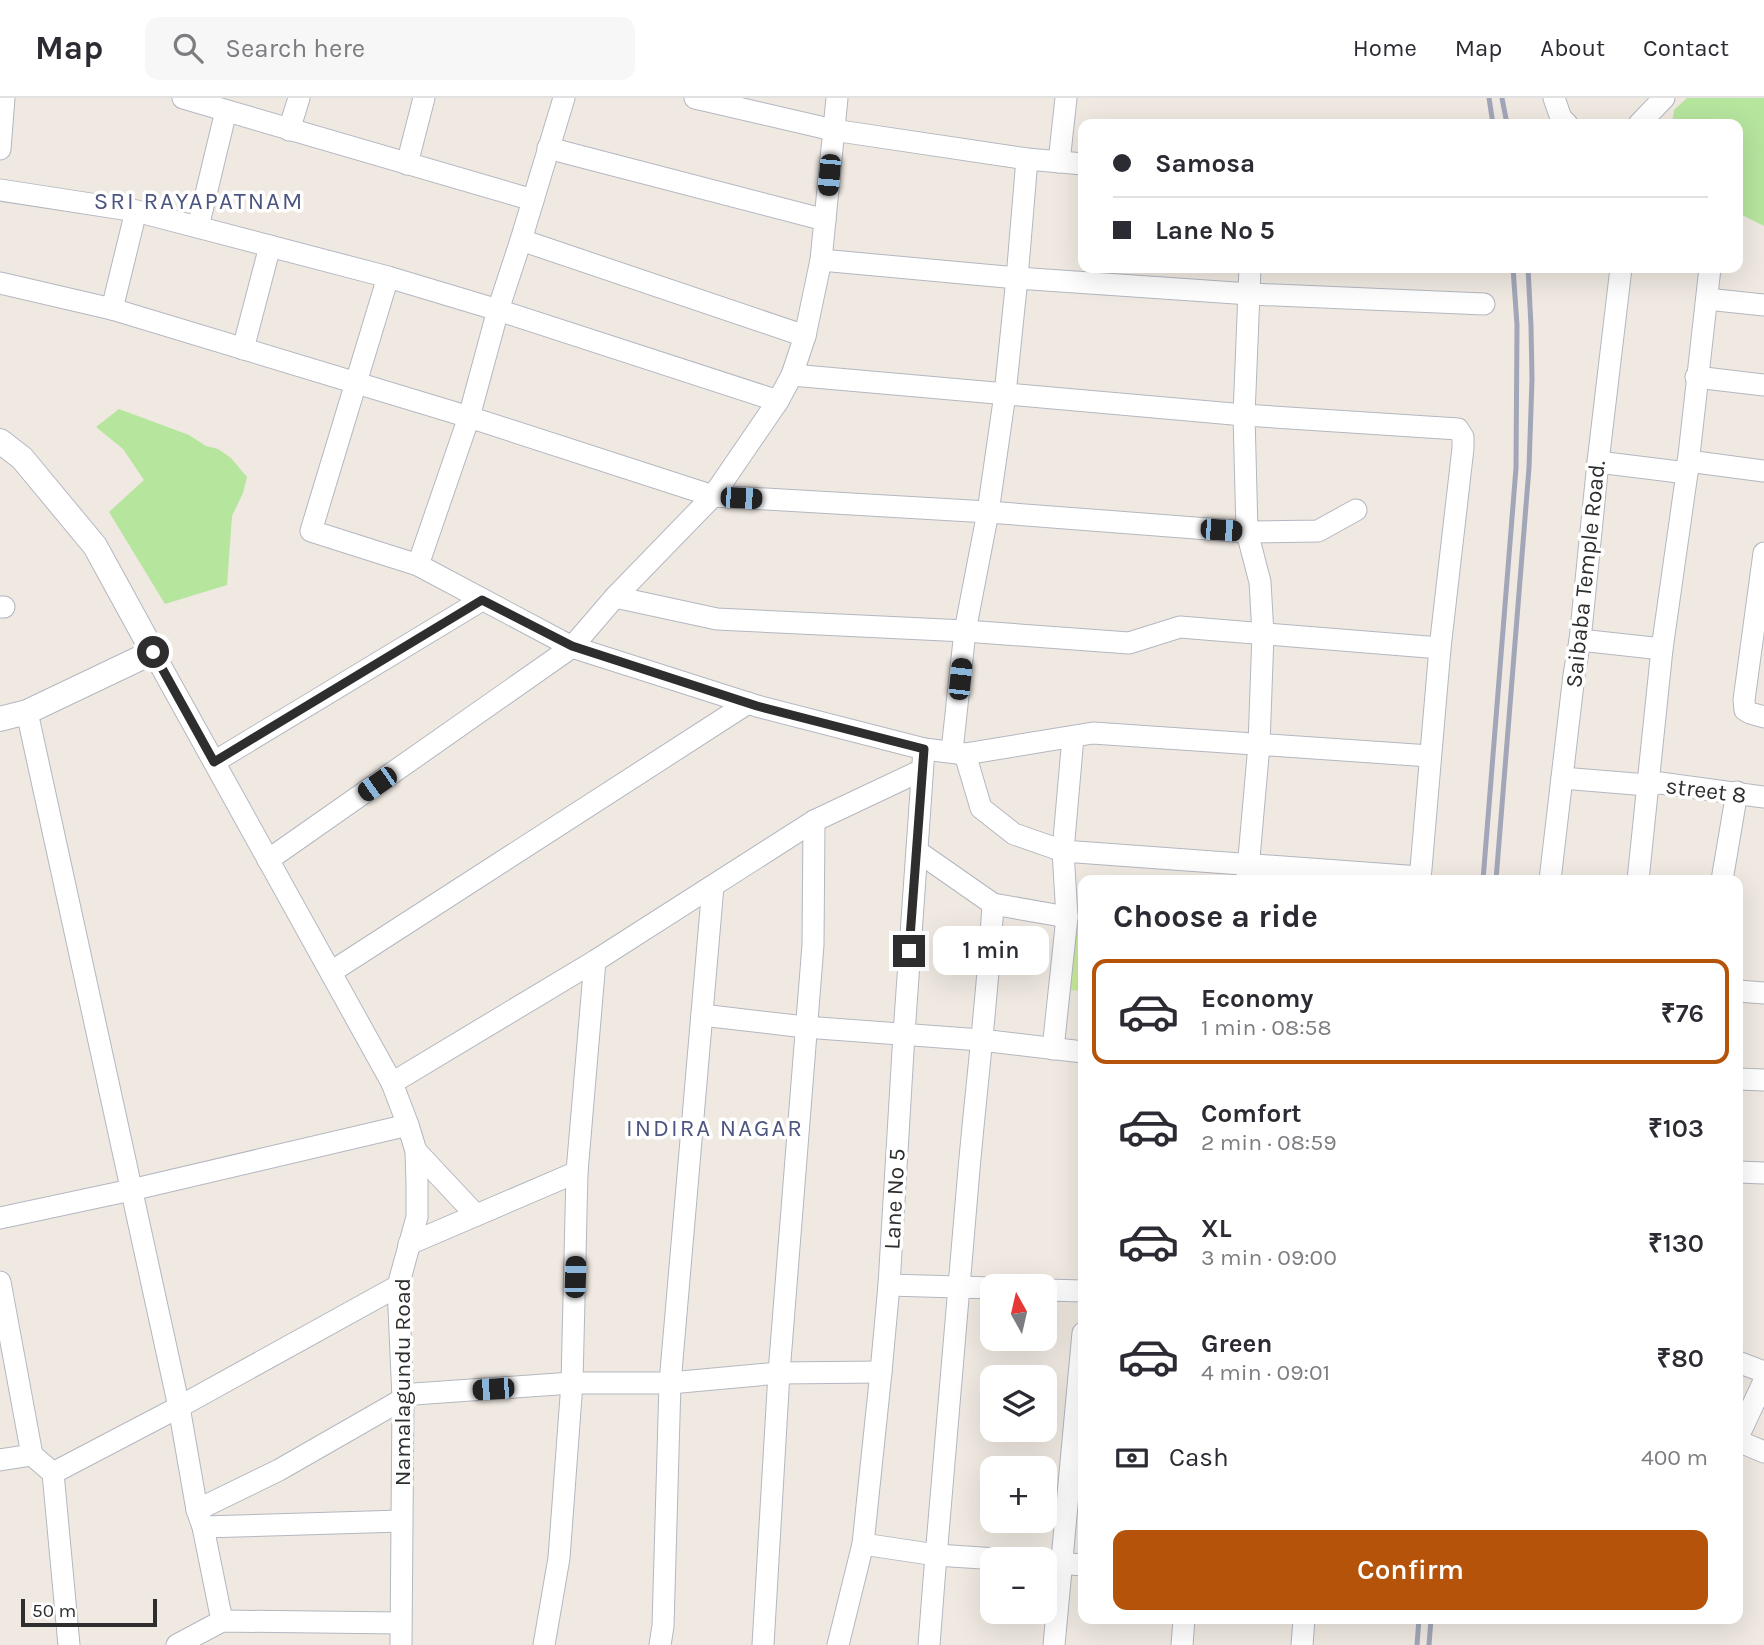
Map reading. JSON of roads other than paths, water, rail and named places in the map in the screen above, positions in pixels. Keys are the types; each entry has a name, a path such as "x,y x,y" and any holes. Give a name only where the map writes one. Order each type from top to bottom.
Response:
{"street":[{"path":"0,149 4,98"},
{"path":"183,98 533,200"},
{"path":"289,130 299,98"},
{"path":"407,164 424,98"},
{"path":"418,565 469,417 498,310 564,98"},
{"path":"695,98 833,131 1027,159 1078,164"},
{"path":"268,860 572,646 615,597 713,496 778,401 792,374 805,336 821,260 836,98"},
{"path":"1059,162 1066,98"},
{"path":"1554,98 1563,119"},
{"path":"1644,119 1664,98"},
{"path":"198,227 226,111"},
{"path":"548,148 825,220"},
{"path":"1027,159 1005,394 988,512 965,631 958,752 981,808 1014,834 1063,851 1248,872 1322,875"},
{"path":"0,191 136,211 388,277 778,401"},
{"path":"112,309 136,211"},
{"path":"521,240 805,336"},
{"path":"243,349 270,246"},
{"path":"821,260 1017,278 1250,294 1483,304"},
{"path":"1248,872 1259,745 1263,635 1260,582 1247,532 1244,415 1250,273"},
{"name":"Saibaba Temple Road.","path":"1551,875 1580,640 1620,273"},
{"path":"1638,875 1662,649 1710,273"},
{"path":"388,277 311,531 418,565 572,646 923,759"},
{"path":"0,283 112,309 469,417 713,496 988,512 1247,532 1318,531 1356,510"},
{"path":"1707,299 1764,305"},
{"path":"792,374 1244,415 1458,429 1463,437 1463,448 1440,648 1420,875"},
{"path":"1696,377 1764,385"},
{"path":"0,441 22,458 95,546 153,652 27,712 0,719"},
{"path":"1598,462 1764,471"},
{"path":"1764,553 1744,700 1745,710 1764,717"},
{"path":"615,597 717,619 965,631 1129,643 1180,627 1440,648"},
{"path":"214,762 482,600"},
{"path":"1580,640 1662,649"},
{"name":"Namalagundu Road","path":"153,652 392,1083 416,1152 416,1217 398,1286 402,1399 401,1645"},
{"path":"331,972 748,703"},
{"path":"27,712 179,1407 222,1621"},
{"path":"392,1083 595,961 814,821 923,759 1093,733 1430,756"},
{"path":"1054,1049 1067,916 1063,851 1073,737"},
{"name":"Lane No 5","path":"838,1645 863,1544 881,1372 923,759"},
{"name":"street 8","path":"1562,778 1647,785 1660,783 1764,797"},
{"path":"1724,875 1737,792"},
{"path":"763,1645 779,1373 813,944 814,821"},
{"path":"917,851 993,904 1067,916"},
{"path":"660,1645 663,1626 670,1383 713,886"},
{"path":"929,1645 993,904"},
{"path":"544,1645 559,1558 572,1383 578,1172 595,961"},
{"path":"1743,991 1764,993"},
{"path":"702,1016 981,1040 1078,1051"},
{"path":"1743,1079 1764,1080"},
{"path":"0,1217 131,1190 408,1125"},
{"path":"416,1152 476,1215"},
{"path":"409,1244 578,1172"},
{"path":"1743,1172 1764,1173"},
{"path":"0,1282 32,1455 53,1473 69,1645"},
{"path":"889,1285 980,1288"},
{"path":"53,1473 398,1286"},
{"path":"1057,1290 1078,1291"},
{"path":"1743,1364 1764,1372"},
{"path":"200,1518 414,1394 572,1383 670,1383 779,1373 881,1372"},
{"path":"1743,1428 1764,1381"},
{"path":"1054,1645 1078,1391"},
{"path":"1743,1442 1764,1452"},
{"path":"0,1460 32,1455"},
{"path":"200,1518 401,1521"},
{"path":"863,1544 936,1555 980,1558"},
{"path":"177,1645 222,1621 400,1623"},
{"path":"1182,1645 1184,1624"},
{"path":"1302,1645 1304,1624"}],"railway":[{"path":"1489,98 1492,119"},
{"path":"1502,98 1506,119"},
{"path":"1483,875 1516,468 1517,325 1513,273"},
{"path":"1496,875 1529,468 1532,379 1528,273"},
{"path":"1417,1645 1419,1624"},
{"path":"1429,1645 1431,1624"}],"district":[{"name":"SRI RAYAPATNAM","path":"199,201"},
{"name":"INDIRA NAGAR","path":"715,1128"}]}
